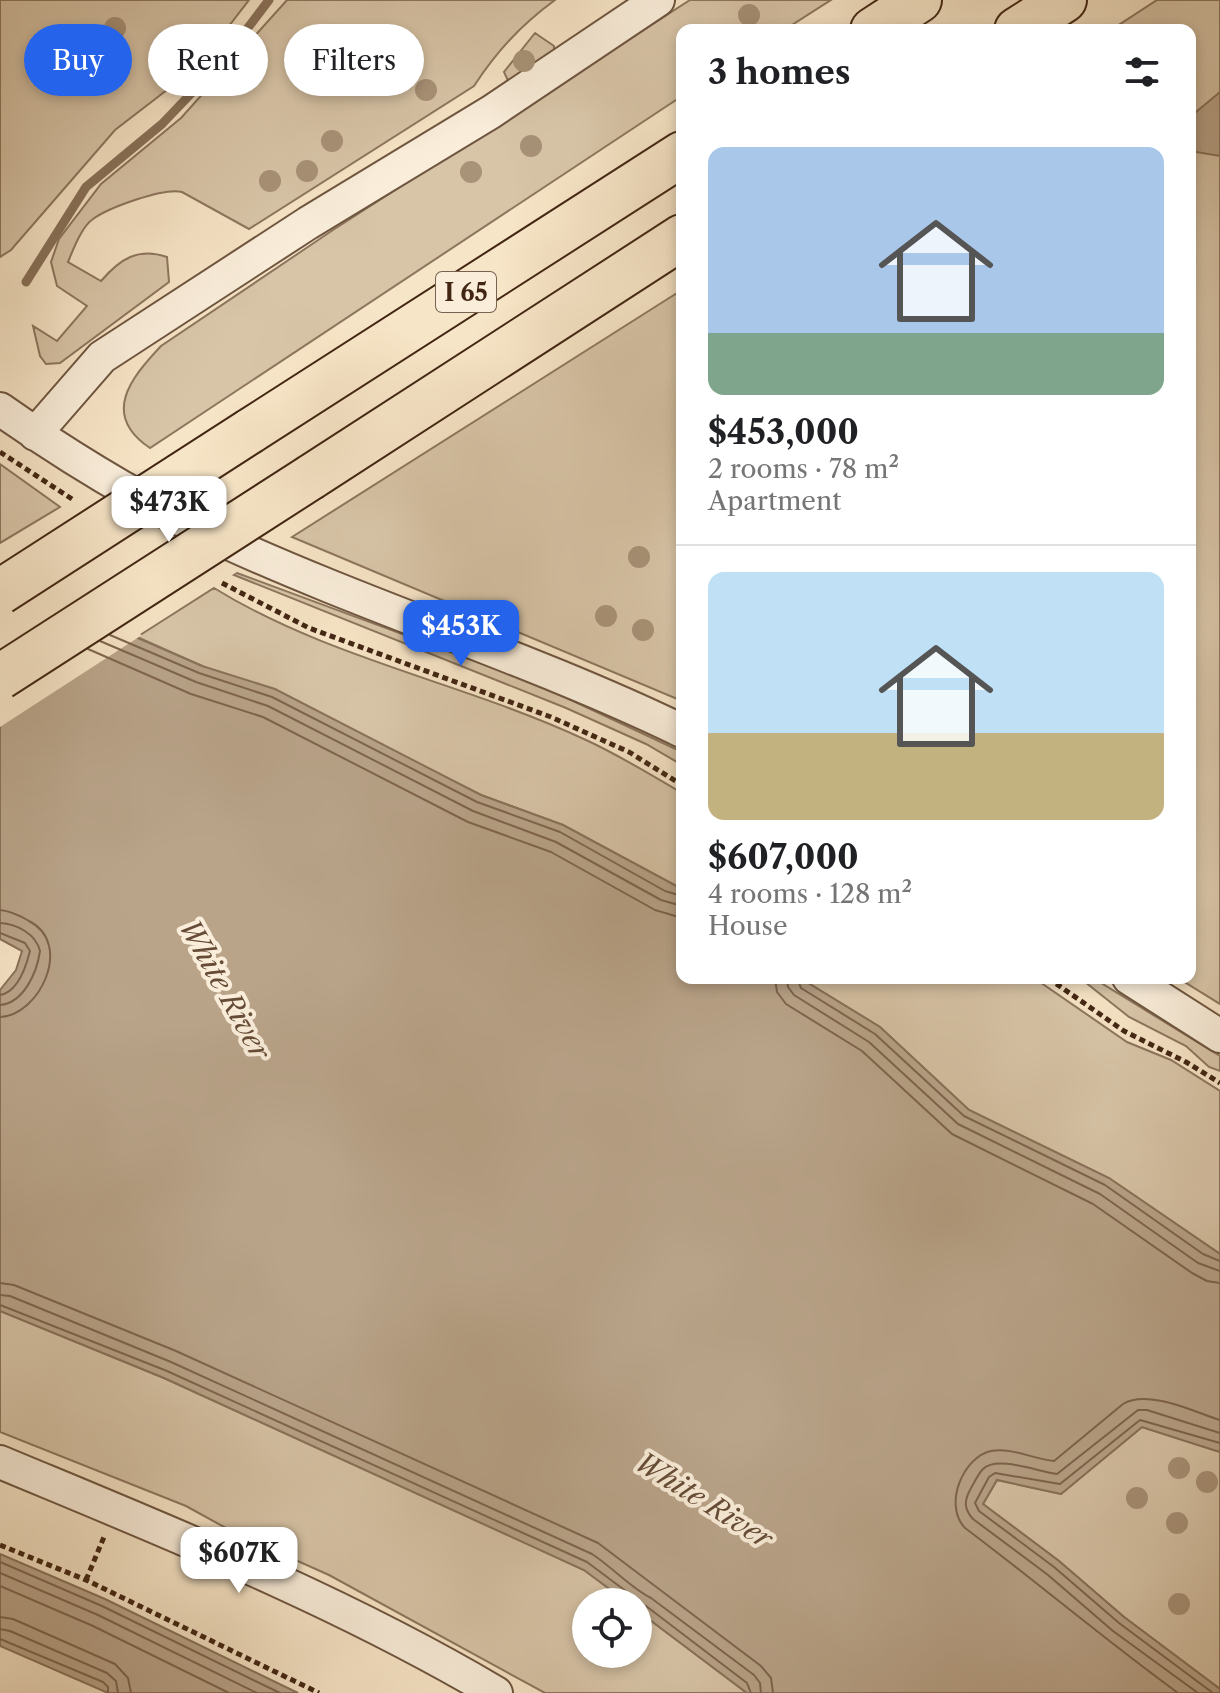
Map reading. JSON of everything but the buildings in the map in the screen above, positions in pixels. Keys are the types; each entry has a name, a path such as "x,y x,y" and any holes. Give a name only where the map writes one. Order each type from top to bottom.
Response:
{"highway":[{"path":"882,24 919,0"},
{"path":"1026,24 1064,0"},
{"name":"I 65","path":"0,592 676,158"},
{"name":"I 65","path":"0,677 676,241"}],"street":[{"path":"35,434 102,357 308,223 491,112 658,0"},
{"path":"0,409 124,489 222,539 328,585 605,695 676,728"},
{"path":"1138,984 1220,1036"},
{"path":"0,1462 322,1602 496,1693"}],"path":[{"path":"0,452 72,499"},
{"path":"222,583 309,628 551,717 629,752 676,781"},
{"path":"1057,984 1124,1031 1220,1083"},
{"path":"86,1580 116,1510"},
{"path":"0,1545 86,1580 319,1693"}],"shaded area":[{"path":"0,0 249,0 230,24 148,24 148,96 159,96 115,130 11,250 0,257"},
{"path":"287,0 555,0 510,39 474,86 249,229 182,192 174,191 136,200 93,219 82,233 68,262 101,281 130,257 157,254 167,257 169,282 60,363 46,364 40,356 33,326 57,341 87,306 57,286 51,262 59,239 101,184 181,118 201,96 268,96 268,24 265,24"},
{"path":"690,0 831,0 793,24 676,24 676,100 150,448 135,435 127,423 124,410 126,397 139,371 161,346 333,230"},
{"path":"1157,0 1220,0 1220,1004 1188,984 1196,984 1196,24 1120,24"},
{"path":"535,33 554,46 554,52 509,83 504,72"},
{"path":"676,294 676,698 292,537"},
{"path":"0,464 60,507 0,543"},
{"path":"237,573 537,684 676,749 676,762 646,744 566,708 234,575"},
{"path":"214,588 304,634 493,702 586,740 676,790 676,886 563,825 481,795 378,744 137,637"},
{"path":"810,984 1043,984 1127,1042 1171,1060 1220,1091 1220,1254 1109,1178 969,1110 880,1027"},
{"path":"1088,984 1103,984 1220,1056 1220,1071 1209,1067 1186,1046 1129,1017"},
{"path":"0,1311 164,1378 584,1570 608,1588 572,1588 572,1668 652,1668 652,1622 747,1693 545,1693 329,1575 235,1533 186,1506 0,1432"},
{"path":"1142,1427 1220,1452 1220,1689 983,1504 997,1480 1061,1494"}],"water":[{"path":"1220,92 1220,156 1196,152 1196,112"},
{"name":"White River","path":"0,578 202,666 275,689 481,795 563,825 676,886 676,984 810,984 880,1027 969,1110 1109,1178 1220,1254 1220,1452 1142,1427 1061,1494 997,1480 983,1504 1220,1689 1220,1693 747,1693 652,1622 652,1588 608,1588 584,1570 164,1378 0,1311 0,990 16,970 22,951 0,939"},
{"path":"0,1554 105,1599 298,1693 108,1693 0,1646"}],"pier":[{"path":"0,574 142,635 0,727"}],"waterway":[{"path":"26,282 86,187 162,124 225,58 269,0"}]}
